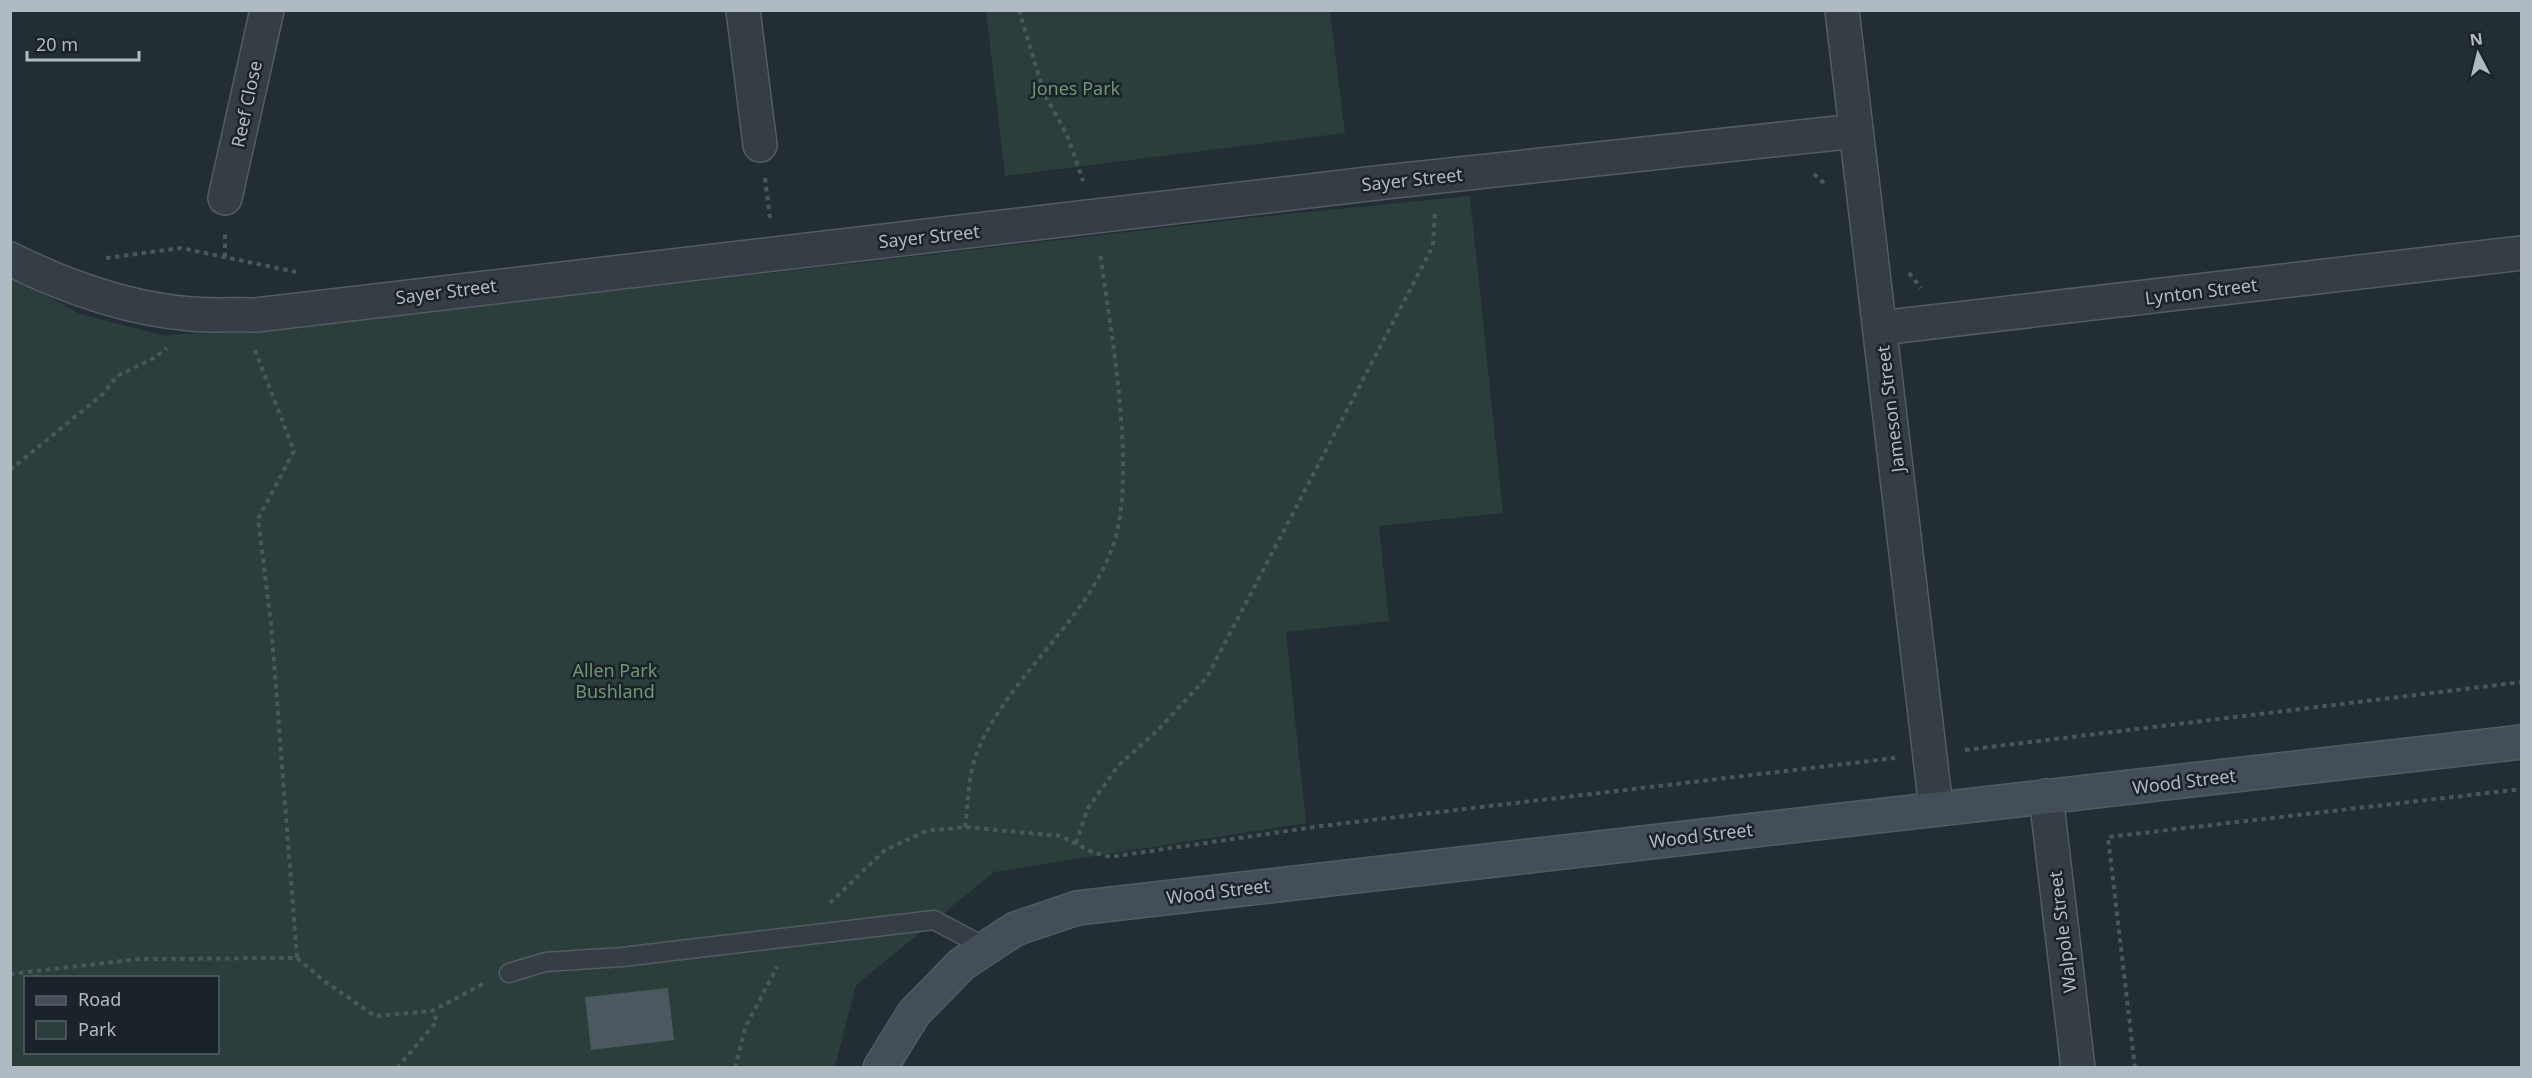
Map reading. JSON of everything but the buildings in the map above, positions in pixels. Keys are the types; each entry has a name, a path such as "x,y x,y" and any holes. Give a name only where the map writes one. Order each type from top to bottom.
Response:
{"street":[{"name":"Reef Close","path":"225,198 267,10"},
{"path":"744,10 760,145"},
{"name":"Jameson Street","path":"1842,10 1936,808"},
{"name":"Sayer Street","path":"10,260 52,280 127,302 191,314 256,315 674,264 1096,218 1384,182 1856,131"},
{"name":"Lynton Street","path":"1880,328 2522,253"},
{"name":"Wood Street","path":"880,1068 914,1013 962,964 1016,929 1077,908 2522,742"},
{"name":"Walpole Street","path":"2046,796 2078,1068"}],"lane":[{"path":"509,973 545,962 622,957 934,920 987,948"}],"path":[{"path":"965,827 975,756 999,713 1093,585 1113,546 1122,501 1121,433 1096,218 1067,135 1044,93 1019,10"},
{"path":"760,145 771,222"},
{"path":"1811,172 1819,176 1834,194"},
{"path":"1076,843 1088,808 1118,766 1157,731 1207,677 1433,246 1435,208"},
{"path":"1872,263 1899,261 1920,284 1925,323"},
{"path":"10,470 103,394 117,376 154,358 170,346"},
{"path":"254,346 294,451 258,519 271,624 297,958"},
{"path":"735,1068 745,1028 782,957 836,896 885,850 926,831 965,827 1061,836 1110,857 1333,824 2522,682"},
{"path":"1965,740 1971,749"},
{"path":"2135,1068 2108,837 2522,789"},
{"path":"10,974 140,959 297,958 324,981 375,1016 432,1011 469,989 509,973"},
{"path":"398,1068 437,1021 432,1011"}],"green space":[{"name":"Jones Park","path":"986,11 1330,11 1345,133 1005,176"},
{"name":"Allen Park Bushland","path":"1470,196 1503,513 1379,526 1389,621 1286,632 1306,823 994,872 856,985 835,1067 11,1067 10,276 80,314 162,335 264,331 1267,216"}]}
